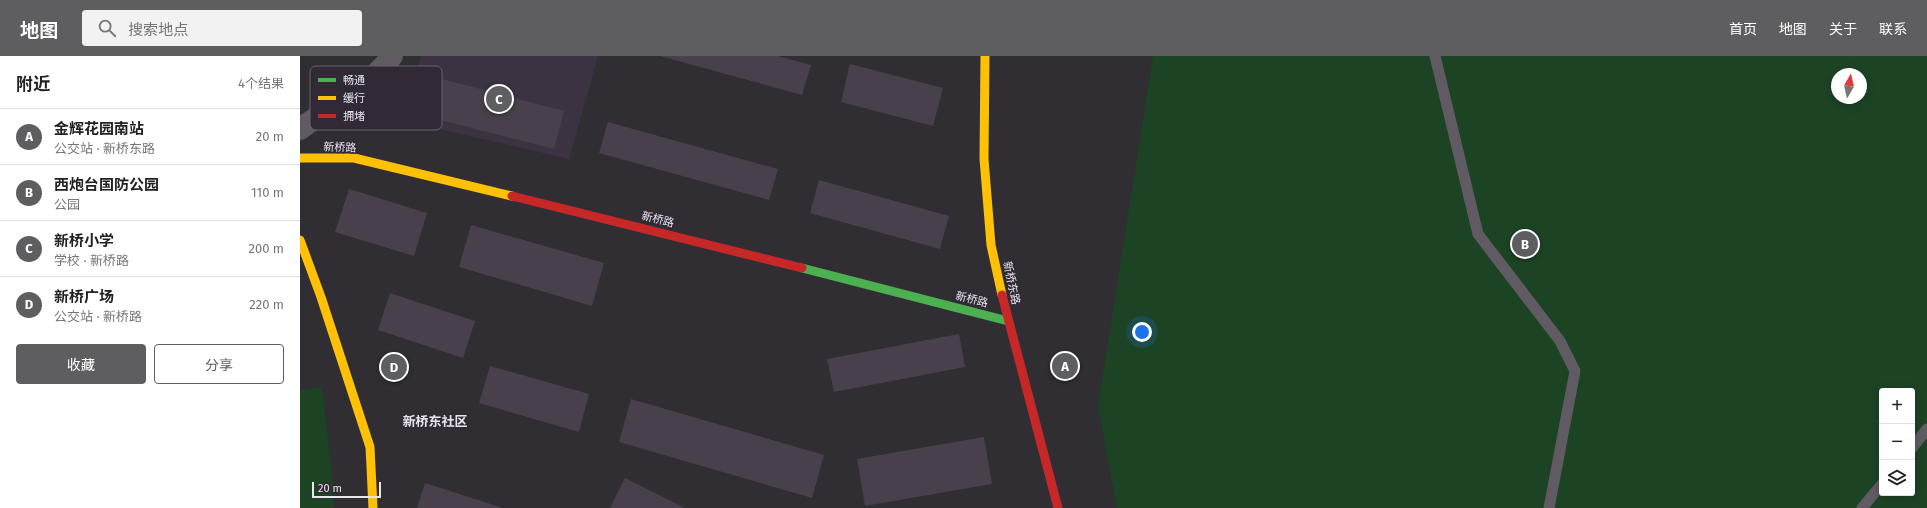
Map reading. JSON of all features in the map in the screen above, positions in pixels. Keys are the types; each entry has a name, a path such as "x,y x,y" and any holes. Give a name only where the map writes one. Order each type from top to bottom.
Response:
{"street":[{"path":"384,66 392,56"},
{"name":"新桥东路","path":"985,56 984,159 991,245 1008,321 1058,508"},
{"path":"300,129 310,122"},
{"name":"新桥路","path":"300,158 354,158 657,230 1008,321"},
{"path":"300,240 321,297 370,447 373,508"}],"lane":[{"path":"1435,56 1478,234 1560,341 1575,371 1549,508"},
{"path":"1915,444 1927,429"},
{"path":"1862,508 1879,488"}],"shaded area":[{"path":"421,56 598,56 569,159 442,130 442,66 418,66"}],"green space":[{"path":"1153,56 1927,56 1927,508 1117,508 1098,406"},
{"path":"322,387 332,475 334,508 300,508 300,390"}],"building":[{"path":"660,56 778,56 811,65 802,95"},
{"path":"850,64 943,88 933,126 841,102"},
{"path":"442,79 564,111 554,149 442,120"},
{"path":"608,122 778,169 769,200 599,153"},
{"path":"819,180 949,216 940,249 810,213"},
{"path":"349,189 427,213 414,256 335,232"},
{"path":"471,225 604,263 592,306 459,267"},
{"path":"390,293 475,321 463,358 378,330"},
{"path":"959,334 965,367 834,392 827,359"},
{"path":"490,366 589,394 579,432 479,403"},
{"path":"631,399 824,455 812,498 619,442"},
{"path":"984,437 992,484 865,506 857,459"},
{"path":"625,478 685,508 610,508"},
{"path":"425,483 503,508 417,508"}],"traffic: fast":[{"path":"802,268 1008,321"}],"traffic: slow":[{"path":"985,56 984,159 991,245 1002,295"},
{"path":"300,158 354,158 512,196"},
{"path":"300,240 321,297 370,447 373,508"}],"traffic: jam":[{"path":"512,196 802,268"},
{"path":"1002,295 1058,508"}],"place":[{"name":"新桥小学","path":"499,99"},
{"name":"西炮台国防公园","path":"1525,244"},
{"name":"金辉花园南站","path":"1065,366"},
{"name":"新桥广场","path":"394,367"}],"district":[{"name":"新桥东社区","path":"435,421"}]}
